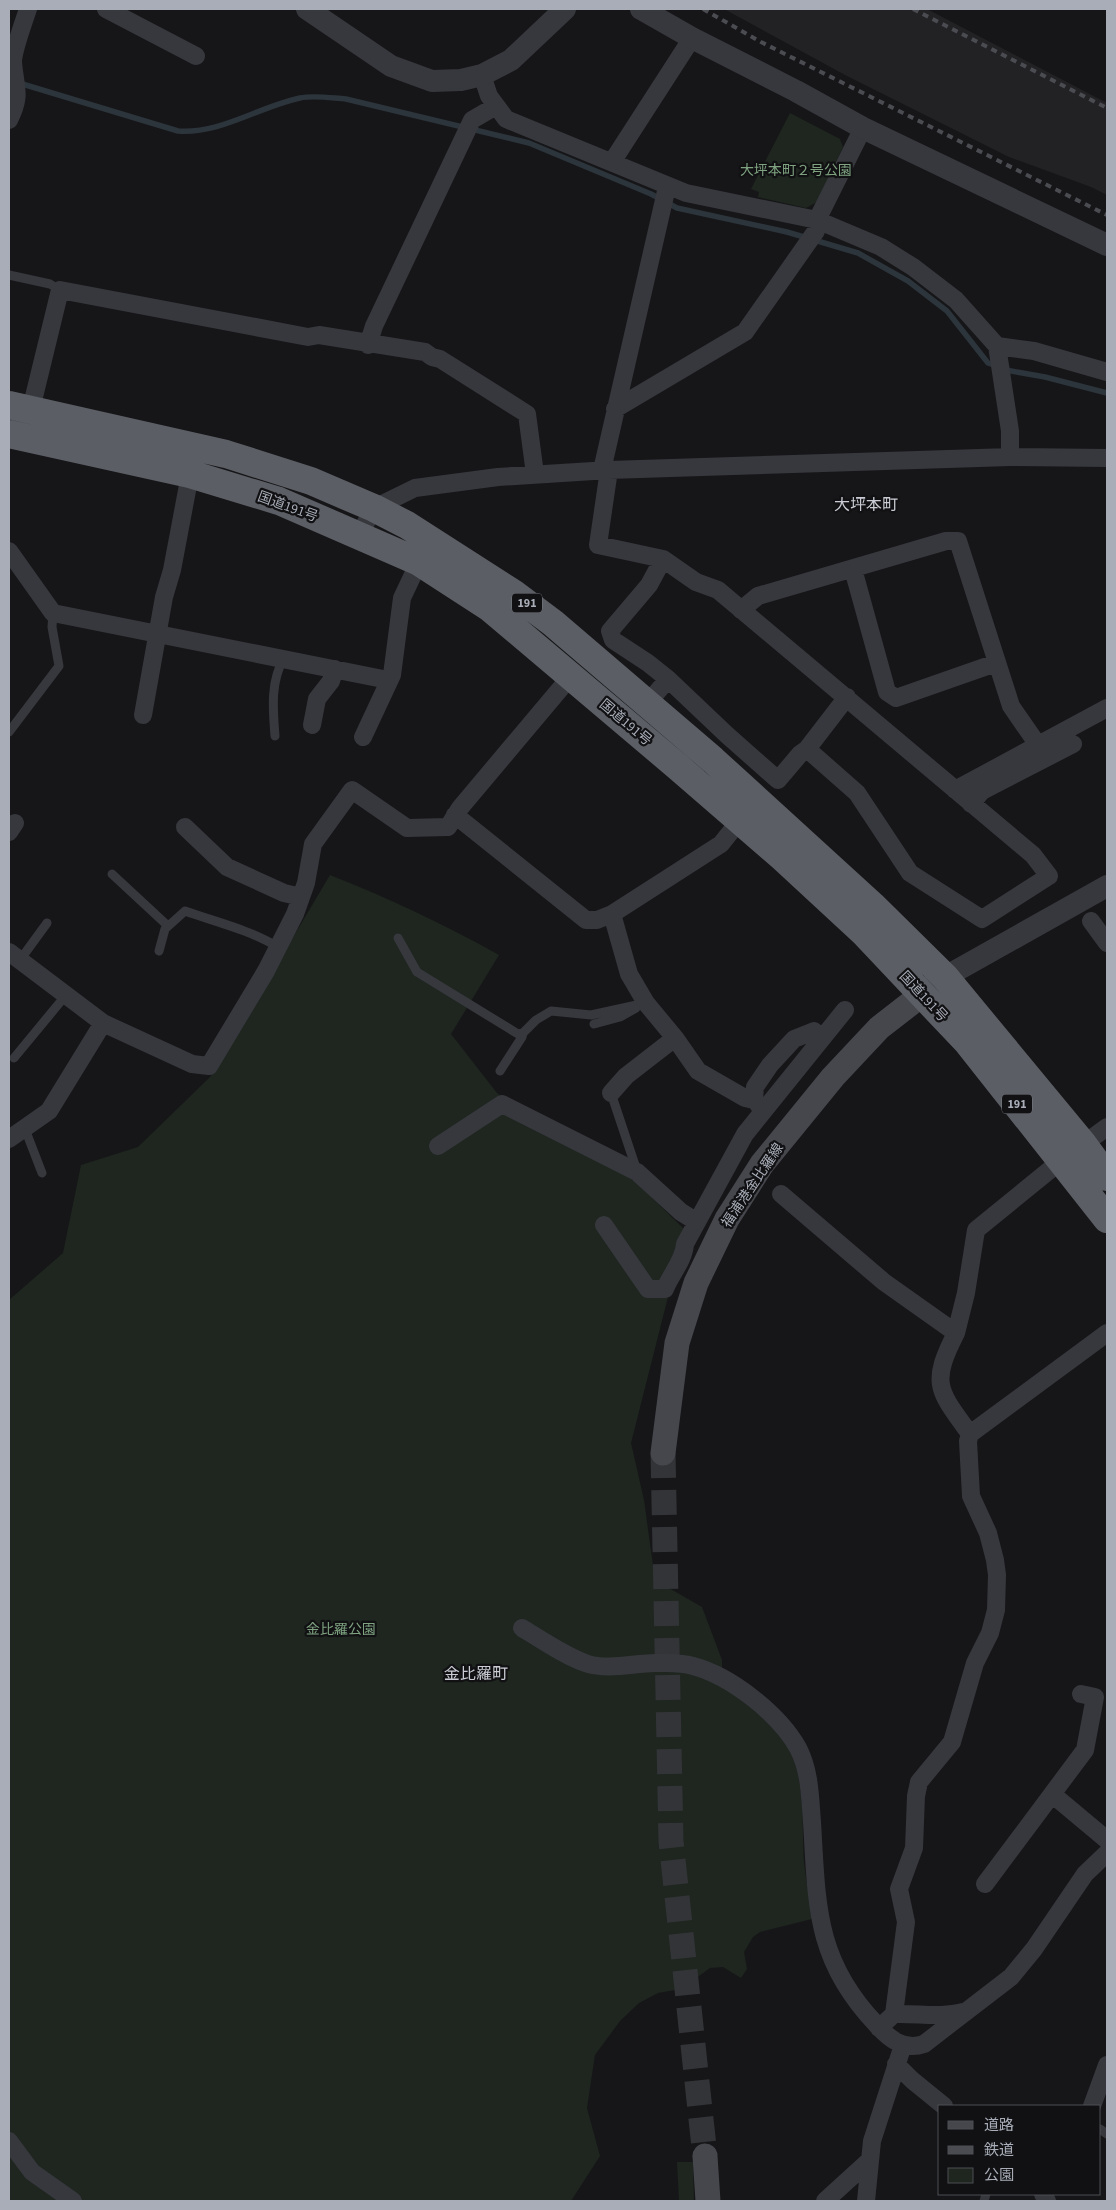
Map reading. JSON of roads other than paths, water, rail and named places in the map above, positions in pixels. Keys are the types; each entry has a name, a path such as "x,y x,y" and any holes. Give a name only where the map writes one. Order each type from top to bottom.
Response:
{"highway":[{"name":"国道191号","path":"16,412 194,446 234,456 311,481 374,508 430,539 513,593 553,623 713,760 864,898 945,977 1083,1144 1107,1177"},
{"name":"国道191号","path":"9,434 190,474 279,501 359,534 419,562 490,608 740,820 863,932 968,1043 1107,1219"}],"main road":[{"name":"福浦港金比羅線","path":"663,1453 677,1343 696,1283 727,1219 762,1164 833,1077 879,1028 945,977"},
{"path":"705,2156 708,2201"}],"street":[{"path":"9,120 16,105 12,64 28,9"},
{"path":"106,9 196,56"},
{"path":"307,9 392,66 432,81 461,80 482,75 511,60 565,9"},
{"path":"641,9 863,128 1107,246"},
{"path":"612,162 692,38"},
{"path":"482,75 489,96 506,119 612,162 667,189 816,226 881,247 913,267 956,300 998,351 1010,431 1010,457"},
{"path":"368,344 374,326 472,120 496,106"},
{"path":"615,409 745,332 804,250 863,128"},
{"path":"667,189 615,409 605,470 598,545 663,559 696,582 718,590 848,697 1033,855 1049,876 982,919 910,872 857,793 807,749"},
{"path":"16,412 60,290 308,337 320,335 425,352 432,357 440,359 527,414 535,474"},
{"path":"998,351 1034,351 1107,372"},
{"path":"143,715 194,446"},
{"path":"359,534 374,508 415,488 498,477 605,470 1010,457 1107,458"},
{"path":"741,610 758,596 946,541 958,541 1011,706 1038,745"},
{"path":"9,551 53,613 388,680"},
{"path":"663,559 649,585 610,631 613,640 668,679 778,780 800,754 807,749 848,697"},
{"path":"364,738 385,693 388,680 392,675 402,598 419,562"},
{"path":"853,569 887,692 896,698 996,663"},
{"path":"312,725 317,700 331,682 335,669"},
{"path":"14,956 103,1023 192,1064 209,1066 295,914 306,883 313,844 352,790 407,828 448,827 571,676"},
{"path":"647,704 668,679"},
{"path":"955,790 1107,708"},
{"path":"971,804 982,791 1073,744"},
{"path":"456,815 586,920 597,920 612,914 721,844 740,820"},
{"path":"184,827 227,867 284,893 301,897"},
{"path":"945,977 1107,886"},
{"path":"612,914 630,974 646,1003 675,1038 698,1071 759,1106"},
{"path":"1091,921 1107,943"},
{"path":"604,1225 648,1289 665,1289 684,1254 685,1244 759,1106 790,1079 843,1013 827,1019 814,1031 788,1063 785,1070 790,1079 812,1102"},
{"path":"9,1139 42,1117 52,1107 103,1023"},
{"path":"759,1106 755,1087 770,1065 794,1039 814,1031"},
{"path":"611,1093 626,1076 675,1038"},
{"path":"438,1146 502,1104 637,1172 681,1212 697,1222"},
{"path":"970,1434 940,1389 940,1375 942,1363 956,1333 966,1293 976,1230 1062,1160 1107,1127"},
{"path":"780,1194 877,1277 956,1333"},
{"path":"879,2028 894,2014 906,1922 899,1889 914,1848 916,1796 919,1782 952,1742 975,1663 990,1633 996,1610 998,1574 993,1548 971,1496 968,1441 970,1434 1107,1333"},
{"path":"522,1628 588,1664 605,1666 671,1663 691,1665 708,1670 730,1681 786,1730 806,1765 810,1790 817,1898 826,1942 836,1972 849,1993 879,2028 903,2046 915,2047 924,2044 965,2011 994,1991 1022,1965 1085,1874 1107,1853"},
{"path":"985,1884 1085,1750 1095,1697 1081,1694"},
{"path":"1052,1794 1107,1840"},
{"path":"894,2014 937,2013 946,2015 965,2011"},
{"path":"866,2201 872,2142 903,2046"},
{"path":"896,2064 943,2105"},
{"path":"1092,2105 1107,2065"},
{"path":"9,2141 32,2172 73,2201"},
{"path":"825,2201 870,2160"}],"lane":[{"path":"9,276 50,284 60,290"},
{"path":"9,732 59,666 52,627 53,613"},
{"path":"275,736 272,702 277,669 284,658"},
{"path":"112,874 168,926"},
{"path":"159,951 163,935 168,926 185,911 244,932 278,947"},
{"path":"14,956 47,923"},
{"path":"398,938 417,972 518,1034 523,1033"},
{"path":"14,1058 66,995"},
{"path":"594,1024 620,1017 646,1003"},
{"path":"500,1070 523,1033 536,1020 551,1011 591,1015 646,1003"},
{"path":"611,1093 637,1172"},
{"path":"25,1129 42,1173"}],"waterway":[{"path":"19,83 178,131 194,131 209,128 284,102 305,97 317,97 346,99 529,143 651,194 677,208 787,232 858,253 908,281 947,311 988,363 1011,371 1045,377 1107,393"}],"tunnel":[{"path":"663,1453 671,1841 705,2156"}],"railway":[{"path":"703,9 761,42 1107,215"},
{"path":"913,9 1107,108"}],"district":[{"name":"大坪本町","path":"866,504"},
{"name":"金比羅町","path":"476,1673"}],"park label":[{"name":"大坪本町２号公園","path":"796,170"},
{"name":"金比羅公園","path":"341,1629"}]}
